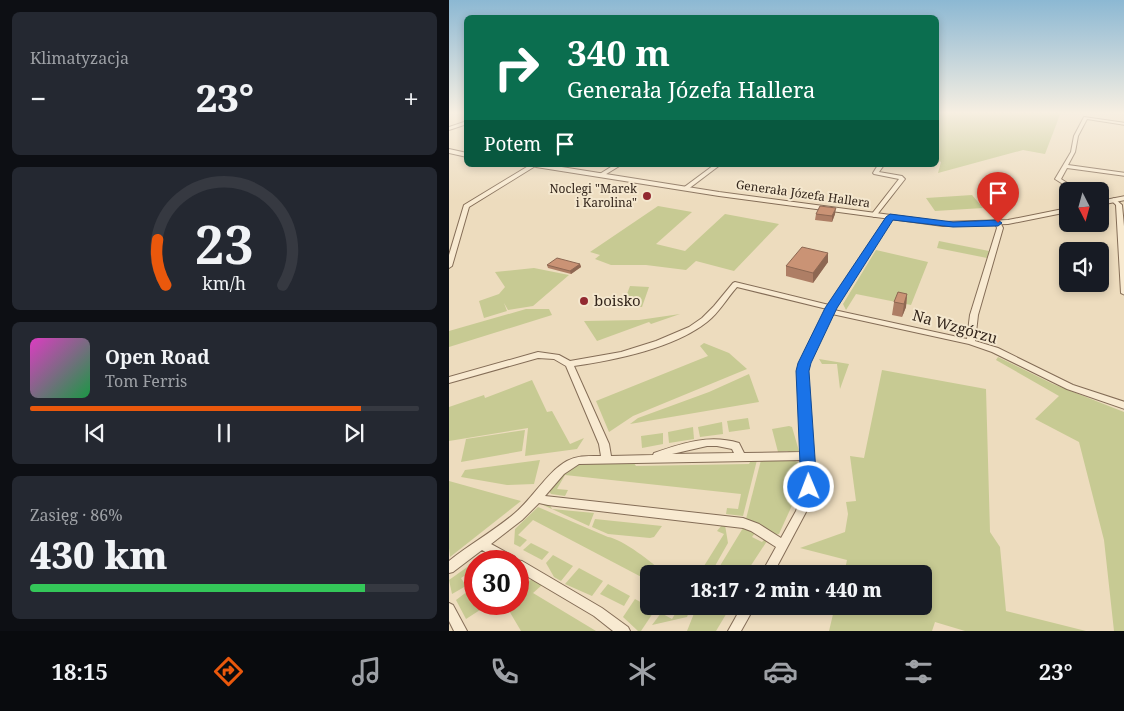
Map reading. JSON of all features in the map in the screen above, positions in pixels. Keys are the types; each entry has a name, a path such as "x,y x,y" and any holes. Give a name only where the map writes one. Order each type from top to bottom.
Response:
{"street":[{"path":"1063,182 1058,179 1073,152 1075,141"},
{"path":"449,151 464,154"},
{"path":"1065,166 1124,175"},
{"path":"449,265 466,206 532,167"},
{"name":"Generała Józefa Hallera","path":"548,167 685,189 953,225 998,223 1059,212"},
{"path":"601,175 615,167"},
{"path":"685,189 714,167"},
{"path":"874,214 902,179 876,173 880,167"},
{"path":"1109,201 1124,198"},
{"path":"1114,200 1119,205 1124,293"},
{"path":"772,565 801,512 809,487 809,456 803,371 807,354 830,309 890,217"},
{"path":"971,342 974,315 1000,228 998,223"},
{"name":"Na Wzgórzu","path":"569,364 634,350 683,333 706,320 735,284 830,309 971,342 995,350 1070,387 1124,406"},
{"path":"449,380 538,355 556,357 569,364 604,444 605,460"},
{"path":"449,568 507,527 538,498 567,465 578,460 653,457 809,456"},
{"path":"538,498 548,501 743,523 755,527 783,545"},
{"path":"483,545 492,550"},
{"path":"529,571 598,612 624,631"},
{"path":"449,609 461,631"},
{"path":"734,631 744,615"}],"green space":[{"path":"939,141 1050,141 1045,154 1023,150 938,173 941,162 939,161"},
{"path":"972,195 983,208 935,211 926,198"},
{"path":"658,206 692,212 656,244 685,251 725,214 779,224 734,271 696,261 686,270 646,265 611,265 595,259 600,255 590,252"},
{"path":"939,241 989,251 987,258 937,248"},
{"path":"876,250 928,262 911,305 856,294 846,310 843,304"},
{"path":"534,268 569,275 533,306 508,310 504,303 507,311 484,318 479,301 499,294 505,287 495,272"},
{"path":"630,286 649,287 642,307 622,307"},
{"path":"526,309 549,309 552,315 449,347 449,331"},
{"path":"680,314 651,324 649,322 597,341 584,321 639,320"},
{"path":"704,343 729,353 747,369 633,416 609,432 596,401 708,356 700,346"},
{"path":"998,357 1053,384 1124,412 1124,631 1114,631 1104,540 1079,442 1035,419 1059,396 996,360"},
{"path":"819,359 849,364 840,389 837,364 822,364"},
{"path":"882,370 986,389 990,532 1000,547 1006,611 1086,631 965,631 935,622 932,631 829,631 833,615 932,615 932,565 846,565 847,560 800,548 845,532 848,514 846,502 856,501 850,456 864,458"},
{"path":"749,374 759,402 630,424 638,418 709,392"},
{"path":"532,380 547,412 552,411 570,444 584,438 577,449 525,456 528,428 449,441 449,407 484,395 485,398"},
{"path":"748,418 750,429 729,432 727,421"},
{"path":"722,422 723,434 700,437 698,427"},
{"path":"693,427 694,439 669,443 668,432"},
{"path":"792,427 799,451 791,453 787,451 778,452 772,429"},
{"path":"525,430 522,451 461,462 466,439"},
{"path":"663,433 663,444 642,448 641,436"},
{"path":"791,459 799,463 799,490 779,534 774,535 746,519 761,460"},
{"path":"540,460 534,484 507,485 461,477 465,470"},
{"path":"751,460 757,460 743,516 726,514 727,508 738,509 741,494 565,475 557,489 568,490 565,496 551,494 548,490 562,473 577,463 634,463 636,466 749,464"},
{"path":"449,481 521,501 450,557 449,548"},
{"path":"541,504 550,505 552,509 594,513 589,526"},
{"path":"538,507 621,542 654,565 640,565 640,576 533,520 518,535 527,540 520,547 514,544 515,529"},
{"path":"595,519 662,526 654,537 650,538 608,534 592,527"},
{"path":"722,525 725,525 728,543 716,565 705,565 724,534 717,531"},
{"path":"743,528 755,533 752,537 762,542 764,540 767,541 751,565 720,565"},
{"path":"531,543 549,552 542,560 529,553 529,550 523,550"},
{"path":"553,555 573,566 561,581 554,577 546,563"},
{"path":"579,568 603,581 592,596 565,584"},
{"path":"464,570 464,576 461,578 464,587 452,594 449,580"},
{"path":"534,579 542,585 533,593 596,631 521,631 512,615 529,615 529,581"},
{"path":"608,584 630,596 624,606 600,594"},
{"path":"464,594 464,615 472,615 466,619 456,600"},
{"path":"635,599 640,602 640,615 652,615 641,631 638,631 623,617"},
{"path":"660,615 665,615 672,619 674,615 688,615 687,617 652,625"},
{"path":"693,615 726,615 716,631 687,631"}],"building":[{"path":"820,206 836,208 832,216 816,214"},
{"path":"802,247 828,253 813,273 786,266"},
{"path":"557,258 580,264 570,271 547,265"},
{"path":"898,292 907,294 904,304 894,302"}],"place":[{"name":"Noclegi \"Marek i Karolina\"","path":"647,196"},
{"name":"boisko","path":"584,301"}],"route":[{"path":"809,487 804,363 831,308 890,217 953,225 998,223"}]}
